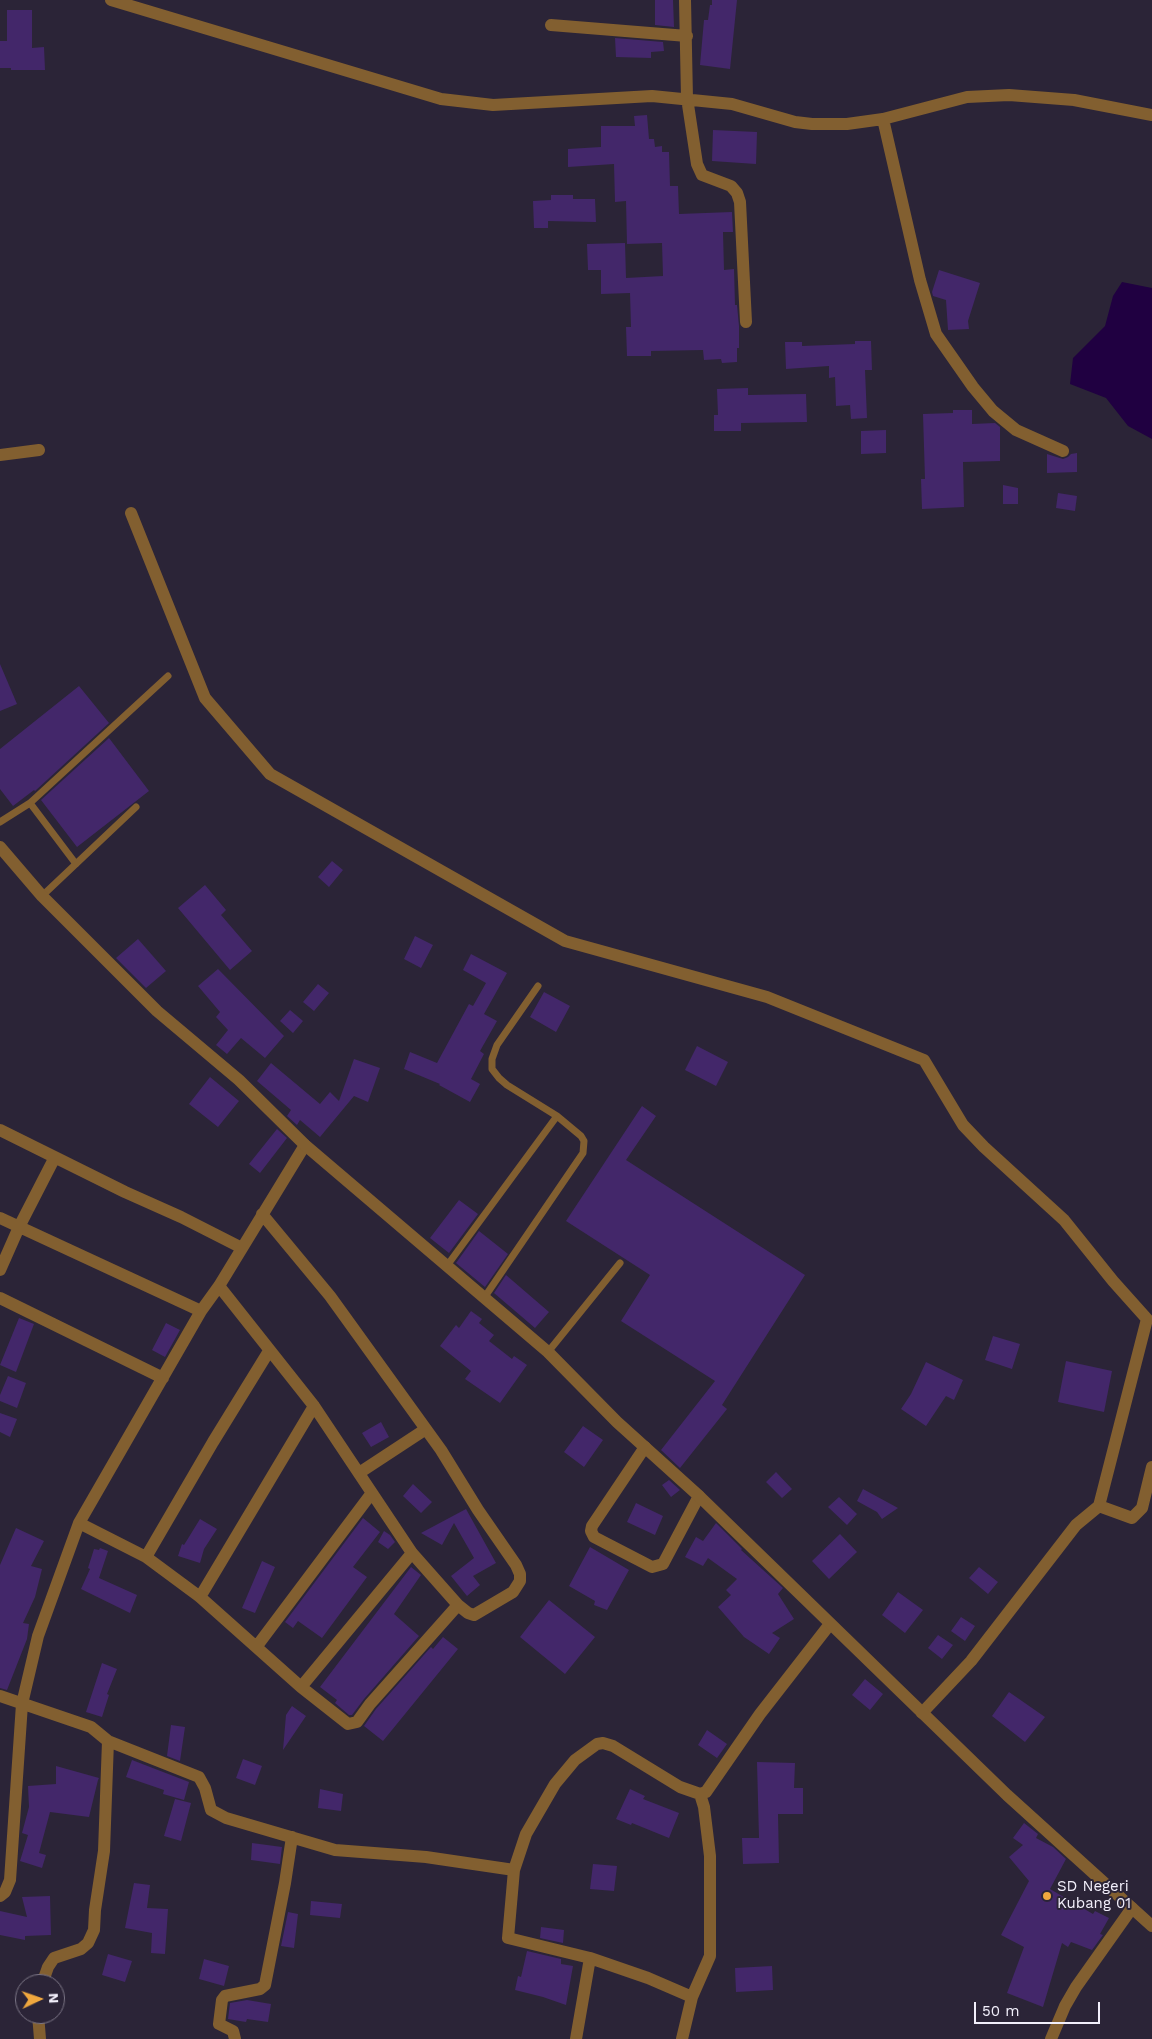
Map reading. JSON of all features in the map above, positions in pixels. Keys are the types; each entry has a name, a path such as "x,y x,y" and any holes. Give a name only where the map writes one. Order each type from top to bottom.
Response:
{"street":[{"path":"111,0 440,99 493,105 652,96 732,104 795,122 847,124 884,119 967,97 1009,95 1074,100 1152,114"},
{"path":"685,0 687,98 699,170 702,174 730,186 737,193 740,202 746,322"},
{"path":"551,25 687,36"},
{"path":"884,119 920,280 936,334 973,388 993,411 1016,430 1063,451"},
{"path":"0,455 39,450"},
{"path":"131,513 205,698 270,774 565,941 767,997 924,1060 963,1126 1064,1220 1113,1281 1147,1319 1099,1506 1076,1525 971,1661 922,1713"},
{"path":"0,848 42,896 157,1011 239,1080 305,1145 548,1352 1007,1795 1152,1926"},
{"path":"0,1130 242,1248"},
{"path":"0,1896 5,1892 10,1880 22,1704 38,1636 78,1523 201,1311 219,1286 305,1145"},
{"path":"0,1270 19,1227 55,1157"},
{"path":"219,1286 314,1406 412,1553 458,1605 470,1615 482,1612 513,1592 518,1586 520,1574 512,1559 426,1429 330,1296 262,1214"},
{"path":"0,1218 201,1311"},
{"path":"0,1298 162,1378"},
{"path":"146,1557 269,1351"},
{"path":"200,1597 314,1406"},
{"path":"358,1473 426,1429"},
{"path":"645,1447 592,1526 591,1531 594,1537 652,1567 662,1564 699,1496"},
{"path":"1099,1506 1132,1518 1142,1508 1152,1467"},
{"path":"257,1646 371,1494"},
{"path":"78,1523 146,1557 200,1597 344,1723 354,1724 458,1605"},
{"path":"301,1687 412,1553"},
{"path":"692,1997 648,1978 590,1958 508,1938 514,1870 526,1834 555,1784 575,1760 597,1744 613,1746 680,1787 700,1794 706,1792 712,1786 760,1714 830,1624"},
{"path":"0,1696 91,1727 108,1741 200,1777 211,1810 226,1818 335,1850 417,1856 514,1870"},
{"path":"46,1974 54,1958 81,1949 88,1943 94,1930 95,1910 104,1851 108,1741"},
{"path":"682,2039 692,1997 710,1956 710,1856 704,1806 700,1794"},
{"path":"236,2039 233,2031 219,2024 222,2000 225,1996 260,1989 264,1985 285,1883 292,1837"},
{"path":"1051,2039 1065,2006 1076,1987 1132,1908"},
{"path":"576,2039 590,1958"},
{"path":"39,2024 40,2039"}],"lane":[{"path":"0,822 30,803 168,676"},
{"path":"30,803 76,864"},
{"path":"42,896 136,806"},
{"path":"484,1298 583,1153 584,1141 581,1136 557,1116 506,1085 492,1069 492,1059 497,1045 538,986"},
{"path":"446,1267 557,1116"},
{"path":"548,1352 620,1263"}],"shaded area":[{"path":"1122,282 1152,288 1152,439 1128,426 1106,398 1070,384 1073,358 1105,326 1113,296"}],"building":[{"path":"655,0 673,0 674,27 655,25"},
{"path":"712,0 737,0 730,69 700,65 704,20 708,20"},
{"path":"7,10 32,10 32,48 44,47 45,70 11,70 11,68 0,68 0,41 7,41"},
{"path":"615,38 663,42 664,51 651,52 651,58 616,57"},
{"path":"647,115 649,139 654,139 655,147 662,146 662,152 669,152 670,186 678,186 679,214 732,212 733,232 723,232 724,270 734,269 735,305 737,305 739,326 737,362 722,363 721,359 704,360 703,350 651,351 651,356 627,356 626,327 631,327 630,293 601,294 601,270 588,270 587,244 625,243 626,278 663,276 662,243 627,244 626,201 615,202 614,164 568,167 568,149 601,147 601,126 635,126 634,116"},
{"path":"713,130 757,132 756,164 712,161"},
{"path":"551,195 573,195 573,199 595,199 596,222 548,221 548,228 534,228 533,201 551,200"},
{"path":"939,270 980,283 968,321 969,329 948,330 946,300 933,296 932,292"},
{"path":"855,341 871,341 872,370 865,370 867,418 851,419 850,405 836,406 835,377 829,378 829,366 786,369 785,342 802,342 802,346 855,344"},
{"path":"748,388 748,395 806,394 807,422 741,423 741,431 714,431 714,415 718,415 717,389"},
{"path":"953,410 972,410 972,424 995,423 1000,427 1000,461 963,462 964,507 922,509 921,479 925,479 923,414 953,413"},
{"path":"886,430 886,453 861,454 861,431"},
{"path":"1077,453 1077,472 1047,473 1047,454 1063,459"},
{"path":"1003,485 1018,488 1018,504 1003,504"},
{"path":"1058,493 1077,496 1075,511 1056,508"},
{"path":"0,664 17,704 0,711"},
{"path":"79,686 109,723 35,791 13,806 0,789 0,749"},
{"path":"109,738 149,791 77,847 41,800"},
{"path":"332,861 343,870 329,887 318,877"},
{"path":"205,885 226,910 221,915 252,951 230,970 178,908"},
{"path":"415,936 433,945 421,968 404,959"},
{"path":"138,939 166,971 146,988 116,958"},
{"path":"471,954 507,973 484,1014 497,1021 480,1051 484,1054 471,1079 480,1084 470,1102 440,1084 404,1069 410,1052 437,1063 469,1004 473,1006 486,983 463,970"},
{"path":"218,969 284,1036 265,1058 241,1038 227,1054 216,1045 228,1030 216,1017 220,1012 198,986"},
{"path":"318,984 329,993 314,1011 303,1002"},
{"path":"544,992 570,1006 556,1032 530,1017"},
{"path":"290,1010 303,1021 293,1033 280,1021"},
{"path":"697,1046 728,1062 716,1086 685,1070"},
{"path":"354,1059 380,1068 368,1102 354,1096 320,1137 300,1120 297,1125 287,1116 291,1110 257,1081 271,1063 320,1104 330,1092 339,1101"},
{"path":"210,1077 239,1101 218,1127 189,1104"},
{"path":"642,1106 656,1116 626,1160 805,1275 722,1405 727,1409 680,1468 661,1450 715,1381 621,1321 650,1275 566,1221"},
{"path":"277,1129 287,1138 260,1173 249,1164"},
{"path":"459,1200 478,1214 449,1253 430,1238"},
{"path":"479,1231 508,1254 485,1287 456,1263"},
{"path":"506,1275 549,1312 535,1328 494,1293"},
{"path":"471,1311 482,1319 479,1323 494,1335 489,1341 512,1359 514,1356 527,1365 500,1403 465,1379 471,1371 440,1346 456,1325 459,1328"},
{"path":"19,1318 34,1324 16,1372 0,1365"},
{"path":"166,1323 180,1330 165,1357 152,1350"},
{"path":"993,1336 1020,1344 1012,1369 985,1360"},
{"path":"1066,1361 1112,1371 1104,1412 1058,1402"},
{"path":"926,1362 963,1380 954,1400 946,1396 926,1426 901,1409 911,1394"},
{"path":"8,1376 26,1383 17,1408 0,1401 0,1395"},
{"path":"0,1413 17,1419 10,1437 0,1432"},
{"path":"381,1422 389,1437 371,1447 362,1433"},
{"path":"583,1426 603,1440 584,1467 564,1452"},
{"path":"776,1472 792,1489 782,1498 766,1482"},
{"path":"669,1480 680,1490 671,1497 662,1485"},
{"path":"413,1484 432,1502 421,1513 403,1496"},
{"path":"863,1489 898,1508 882,1519 877,1512 857,1501"},
{"path":"839,1497 857,1514 847,1525 828,1507"},
{"path":"636,1503 663,1516 655,1535 627,1522"},
{"path":"466,1509 496,1563 473,1576 480,1585 467,1596 451,1576 474,1558 454,1523 442,1545 421,1533"},
{"path":"363,1518 380,1532 353,1567 367,1577 322,1638 298,1621 293,1628 285,1622"},
{"path":"200,1519 217,1529 204,1549 200,1563 178,1556 182,1544 184,1545"},
{"path":"716,1523 741,1550 783,1588 778,1594 794,1619 772,1633 780,1638 769,1654 744,1637 718,1607 731,1595 726,1590 737,1579 708,1558 703,1566 685,1557 696,1537 703,1541"},
{"path":"16,1528 44,1541 31,1566 42,1569 35,1597 23,1623 29,1624 27,1639 7,1690 0,1688 0,1565"},
{"path":"384,1531 395,1542 388,1549 378,1542"},
{"path":"840,1534 857,1552 829,1579 812,1561"},
{"path":"590,1547 629,1570 607,1610 594,1605 595,1601 569,1586"},
{"path":"100,1548 108,1551 99,1578 137,1595 130,1613 81,1589 90,1569 88,1568 94,1549 99,1550"},
{"path":"262,1561 275,1567 255,1613 242,1608"},
{"path":"411,1567 421,1575 394,1614 419,1636 352,1715 349,1715 335,1703 337,1700 320,1687"},
{"path":"979,1567 998,1582 988,1594 969,1578"},
{"path":"898,1592 923,1610 905,1633 882,1615"},
{"path":"549,1600 595,1637 565,1674 520,1637"},
{"path":"961,1617 975,1626 965,1641 951,1631"},
{"path":"938,1635 953,1645 942,1659 928,1648"},
{"path":"443,1637 458,1649 383,1741 364,1726 376,1709 431,1647 433,1649"},
{"path":"102,1663 117,1669 107,1694 109,1695 102,1717 86,1712"},
{"path":"865,1679 883,1694 870,1710 852,1695"},
{"path":"1009,1692 1045,1717 1025,1742 992,1716"},
{"path":"292,1706 306,1716 283,1750 286,1715"},
{"path":"171,1725 185,1727 180,1761 167,1756"},
{"path":"707,1730 727,1744 717,1758 698,1745"},
{"path":"243,1759 262,1766 255,1785 236,1778"},
{"path":"132,1760 189,1782 184,1800 163,1794 164,1790 126,1777"},
{"path":"757,1762 795,1763 794,1788 803,1788 803,1814 778,1814 779,1863 743,1864 742,1838 759,1838"},
{"path":"56,1766 99,1778 89,1817 50,1812 39,1853 46,1855 42,1868 20,1861 28,1835 22,1833 29,1807 28,1786 56,1784"},
{"path":"320,1789 343,1794 341,1811 318,1808"},
{"path":"630,1789 645,1796 643,1799 679,1813 669,1838 632,1823 631,1825 616,1819"},
{"path":"175,1799 191,1803 181,1841 164,1836"},
{"path":"1024,1823 1038,1834 1036,1838 1053,1847 1066,1859 1050,1889 1093,1914 1095,1911 1109,1918 1100,1934 1103,1935 1092,1950 1071,1942 1068,1947 1062,1943 1043,2007 1007,1993 1024,1947 1001,1935 1029,1881 1009,1857 1023,1845 1013,1838"},
{"path":"252,1843 282,1847 280,1864 251,1860"},
{"path":"593,1864 617,1866 614,1891 590,1889"},
{"path":"134,1883 150,1885 147,1908 168,1909 165,1954 151,1953 152,1933 125,1928"},
{"path":"50,1896 51,1935 25,1936 25,1940 0,1935 0,1911 27,1917 22,1897"},
{"path":"311,1901 342,1904 340,1918 310,1915"},
{"path":"288,1912 298,1914 294,1948 281,1946"},
{"path":"541,1927 564,1930 563,1943 540,1938"},
{"path":"527,1951 561,1959 561,1964 573,1966 566,2005 515,1990 518,1976 521,1977"},
{"path":"108,1954 132,1961 125,1982 102,1975"},
{"path":"204,1959 229,1966 224,1986 199,1979"},
{"path":"772,1966 773,1990 736,1992 735,1968"},
{"path":"247,2000 271,2004 268,2022 247,2019 246,2022 228,2019 230,2003"}],"place":[{"name":"SD Negeri Kubang 01","path":"1047,1896"}]}
